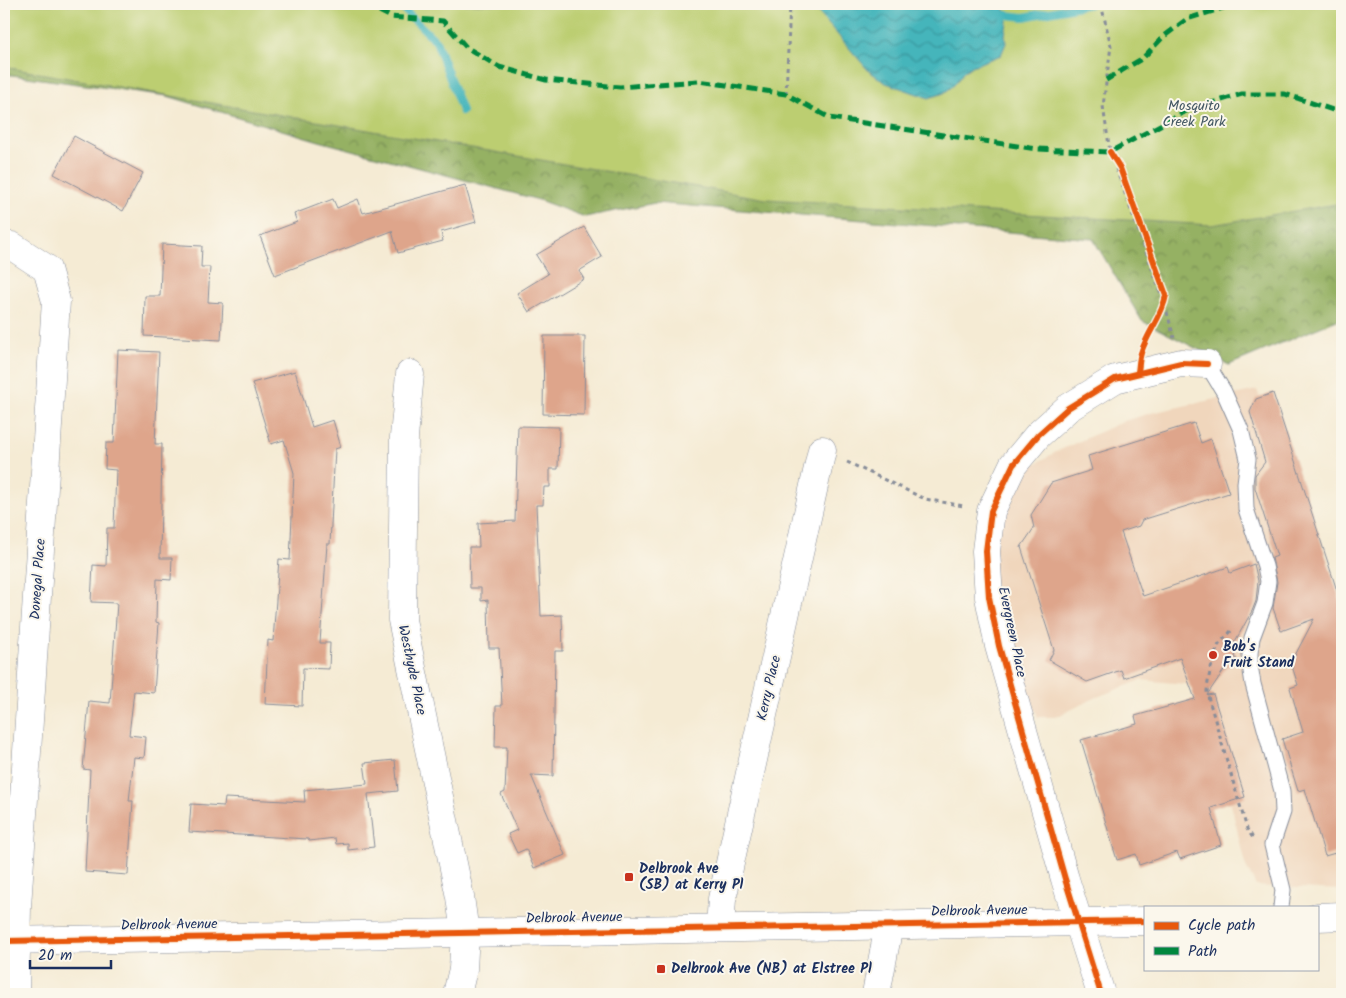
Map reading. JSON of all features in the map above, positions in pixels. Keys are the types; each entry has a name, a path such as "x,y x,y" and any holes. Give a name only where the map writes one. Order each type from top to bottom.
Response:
{"street":[{"name":"Donegal Place","path":"4,246 12,246 47,269 56,301 17,907 10,941 15,994"},
{"name":"Evergreen Place","path":"1101,994 999,646 989,597 986,551 992,512 1013,465 1038,435 1068,408 1115,379 1194,364"},
{"name":"Westhyde Place","path":"410,374 404,438 402,620 460,897 464,932 463,969 457,994"},
{"name":"Kerry Place","path":"720,927 722,899 822,450"},
{"path":"1318,917 1342,916"},
{"name":"Delbrook Avenue","path":"10,941 1144,921"},
{"path":"876,994 889,926"}],"lane":[{"path":"1194,364 1224,392 1241,430 1248,459 1244,483 1246,509 1265,566 1268,581 1266,602 1252,638 1250,665 1253,684 1282,791 1283,812 1272,845 1282,890 1282,906"}],"path":[{"path":"786,94 790,4"},
{"path":"1101,4 1111,46 1103,106 1110,152 1120,168 1166,294 1165,305 1194,364"},
{"path":"1159,313 1165,305"},
{"path":"822,450 925,500 992,512"},
{"path":"1236,624 1225,640 1218,645 1208,677 1207,693 1249,834 1259,842 1272,845"}],"shaded area":[{"path":"1257,390 1342,621 1342,890 1256,886 1245,864 1213,726 1200,696 1186,684 1141,680 1097,697 1056,717 1038,717 1015,665 986,551 1012,477 1058,451 1124,421 1151,413"}],"green space":[{"name":"Mosquito Creek Park","path":"4,4 1342,4 1342,318 1229,365 1142,321 1093,239 655,203 585,217 539,200 319,141 167,96 4,74"},
{"name":"Mosquito Creek Park","path":"4,4 1342,4 1342,203 1212,225 766,199 4,67"}],"water":[{"path":"811,4 1001,4 1008,15 1005,35 1006,43 1001,55 972,66 964,71 954,85 944,93 929,98 886,83 869,71"}],"building":[{"path":"74,136 143,173 123,211 54,174"},
{"path":"465,185 476,222 441,232 443,241 398,253 392,231 275,275 260,236 297,222 294,214 333,199 337,208 358,199 363,213"},
{"path":"584,227 602,257 579,271 584,279 529,312 517,293 548,274 536,255"},
{"path":"162,244 202,246 201,267 210,267 208,302 223,303 221,340 144,336 145,296 160,296"},
{"path":"544,336 585,336 584,415 543,414"},
{"path":"118,350 159,352 155,444 162,444 160,558 172,558 171,580 157,579 156,622 159,623 154,693 134,691 129,735 146,737 144,758 134,757 129,801 133,801 128,875 85,872 90,770 83,769 89,701 110,703 117,603 91,602 93,565 106,566 107,528 114,528 116,470 105,469 106,443 114,443"},
{"path":"295,371 312,427 333,420 341,447 335,449 330,544 327,544 320,643 330,643 329,669 303,668 302,706 265,704 268,640 273,641 279,559 290,560 294,473 284,440 271,444 252,383"},
{"path":"1273,393 1342,606 1342,851 1325,856 1305,789 1298,791 1282,739 1303,732 1290,688 1298,685 1291,663 1314,619 1281,631 1273,608 1277,582 1272,558 1277,556 1255,488 1255,475 1265,462 1250,412 1256,399"},
{"path":"1194,423 1201,443 1211,439 1229,493 1142,520 1139,526 1121,532 1143,596 1228,567 1230,573 1254,564 1258,581 1256,601 1233,645 1237,663 1226,667 1207,695 1213,694 1245,797 1211,808 1221,845 1180,859 1177,852 1139,865 1136,854 1117,860 1081,740 1137,724 1135,716 1195,699 1180,658 1124,678 1121,670 1087,682 1049,660 1054,650 1021,547 1034,528 1031,515 1051,483 1092,470 1088,456"},
{"path":"518,426 559,427 558,469 550,469 550,487 544,487 543,505 536,505 541,616 562,615 563,651 555,651 553,776 531,775 565,855 534,868 526,849 517,853 508,834 517,830 501,794 505,792 507,747 495,747 496,706 502,706 499,648 489,648 488,600 481,601 481,588 470,588 469,547 479,547 478,523 515,521"},
{"path":"395,760 398,791 368,794 374,847 348,850 348,843 336,844 335,838 309,841 308,839 189,832 191,804 224,806 225,798 305,802 304,790 367,784 364,763"}],"waterway":[{"path":"398,4 436,41 462,111"},
{"path":"999,14 1024,17 1090,4"}],"marked path":[{"path":"366,4 391,17 443,21 466,47 499,67 546,80 620,87 699,81 786,94 830,118 1037,149 1110,152 1188,110 1242,94 1285,94 1342,113"},
{"path":"1106,80 1143,58 1163,37 1187,19 1236,4"}],"cycle path":[{"path":"1110,152 1120,168 1166,295 1162,310 1144,346 1138,372"},
{"path":"1101,994 1065,879 999,646 989,597 986,551 991,511 1013,465 1038,435 1068,408 1115,379 1181,363 1207,364"},
{"path":"4,941 1144,921"}],"place":[{"name":"Bob's Fruit Stand","path":"1213,655"},
{"name":"Delbrook Ave (SB) at Kerry Pl","path":"629,877"},
{"name":"Delbrook Ave (NB) at Elstree Pl","path":"661,969"}]}
